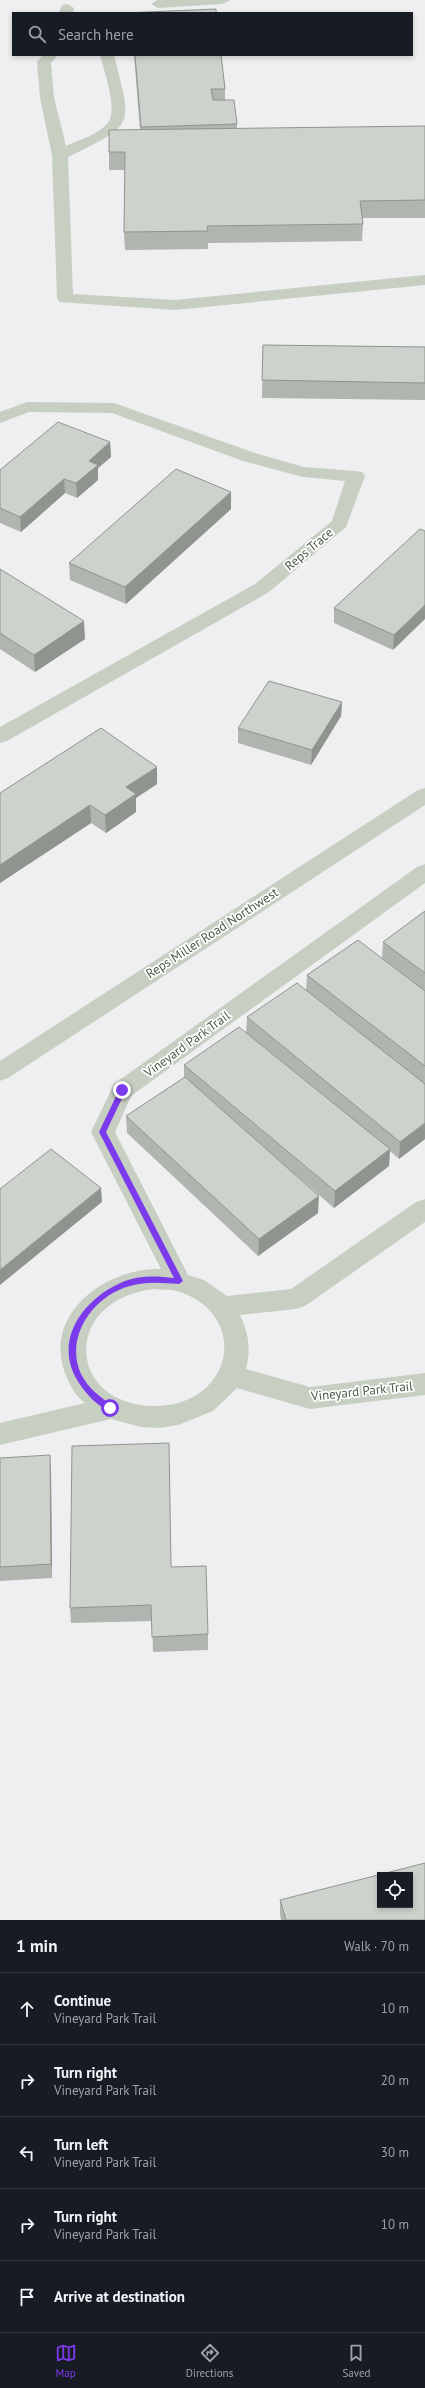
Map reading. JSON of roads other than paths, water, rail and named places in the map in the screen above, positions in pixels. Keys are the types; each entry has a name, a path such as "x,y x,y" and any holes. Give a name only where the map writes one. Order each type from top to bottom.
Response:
{"street":[{"path":"158,4 223,0"},
{"path":"50,56 44,62 47,98 60,155 65,298 175,305 425,280"},
{"path":"60,155 102,135 113,127 119,117 119,104 107,56"},
{"name":"Reps Trace","path":"0,418 27,407 114,408 249,457 303,472 356,476 340,523 262,588 0,736"},
{"name":"Reps Miller Road Northwest","path":"0,1072 425,795"},
{"name":"Vineyard Park Trail","path":"179,1281 103,1132 122,1090 425,872"},
{"path":"223,1307 296,1299 425,1209"},
{"path":"153,1279 179,1281 204,1291 223,1307 234,1328 238,1352 231,1375 215,1395 193,1410 165,1418 137,1417 110,1408 90,1394 77,1374 72,1352 76,1330 87,1310 105,1294 128,1283 153,1279"},
{"name":"Vineyard Park Trail","path":"231,1375 310,1398 425,1384"},
{"path":"0,1434 110,1408"}]}
